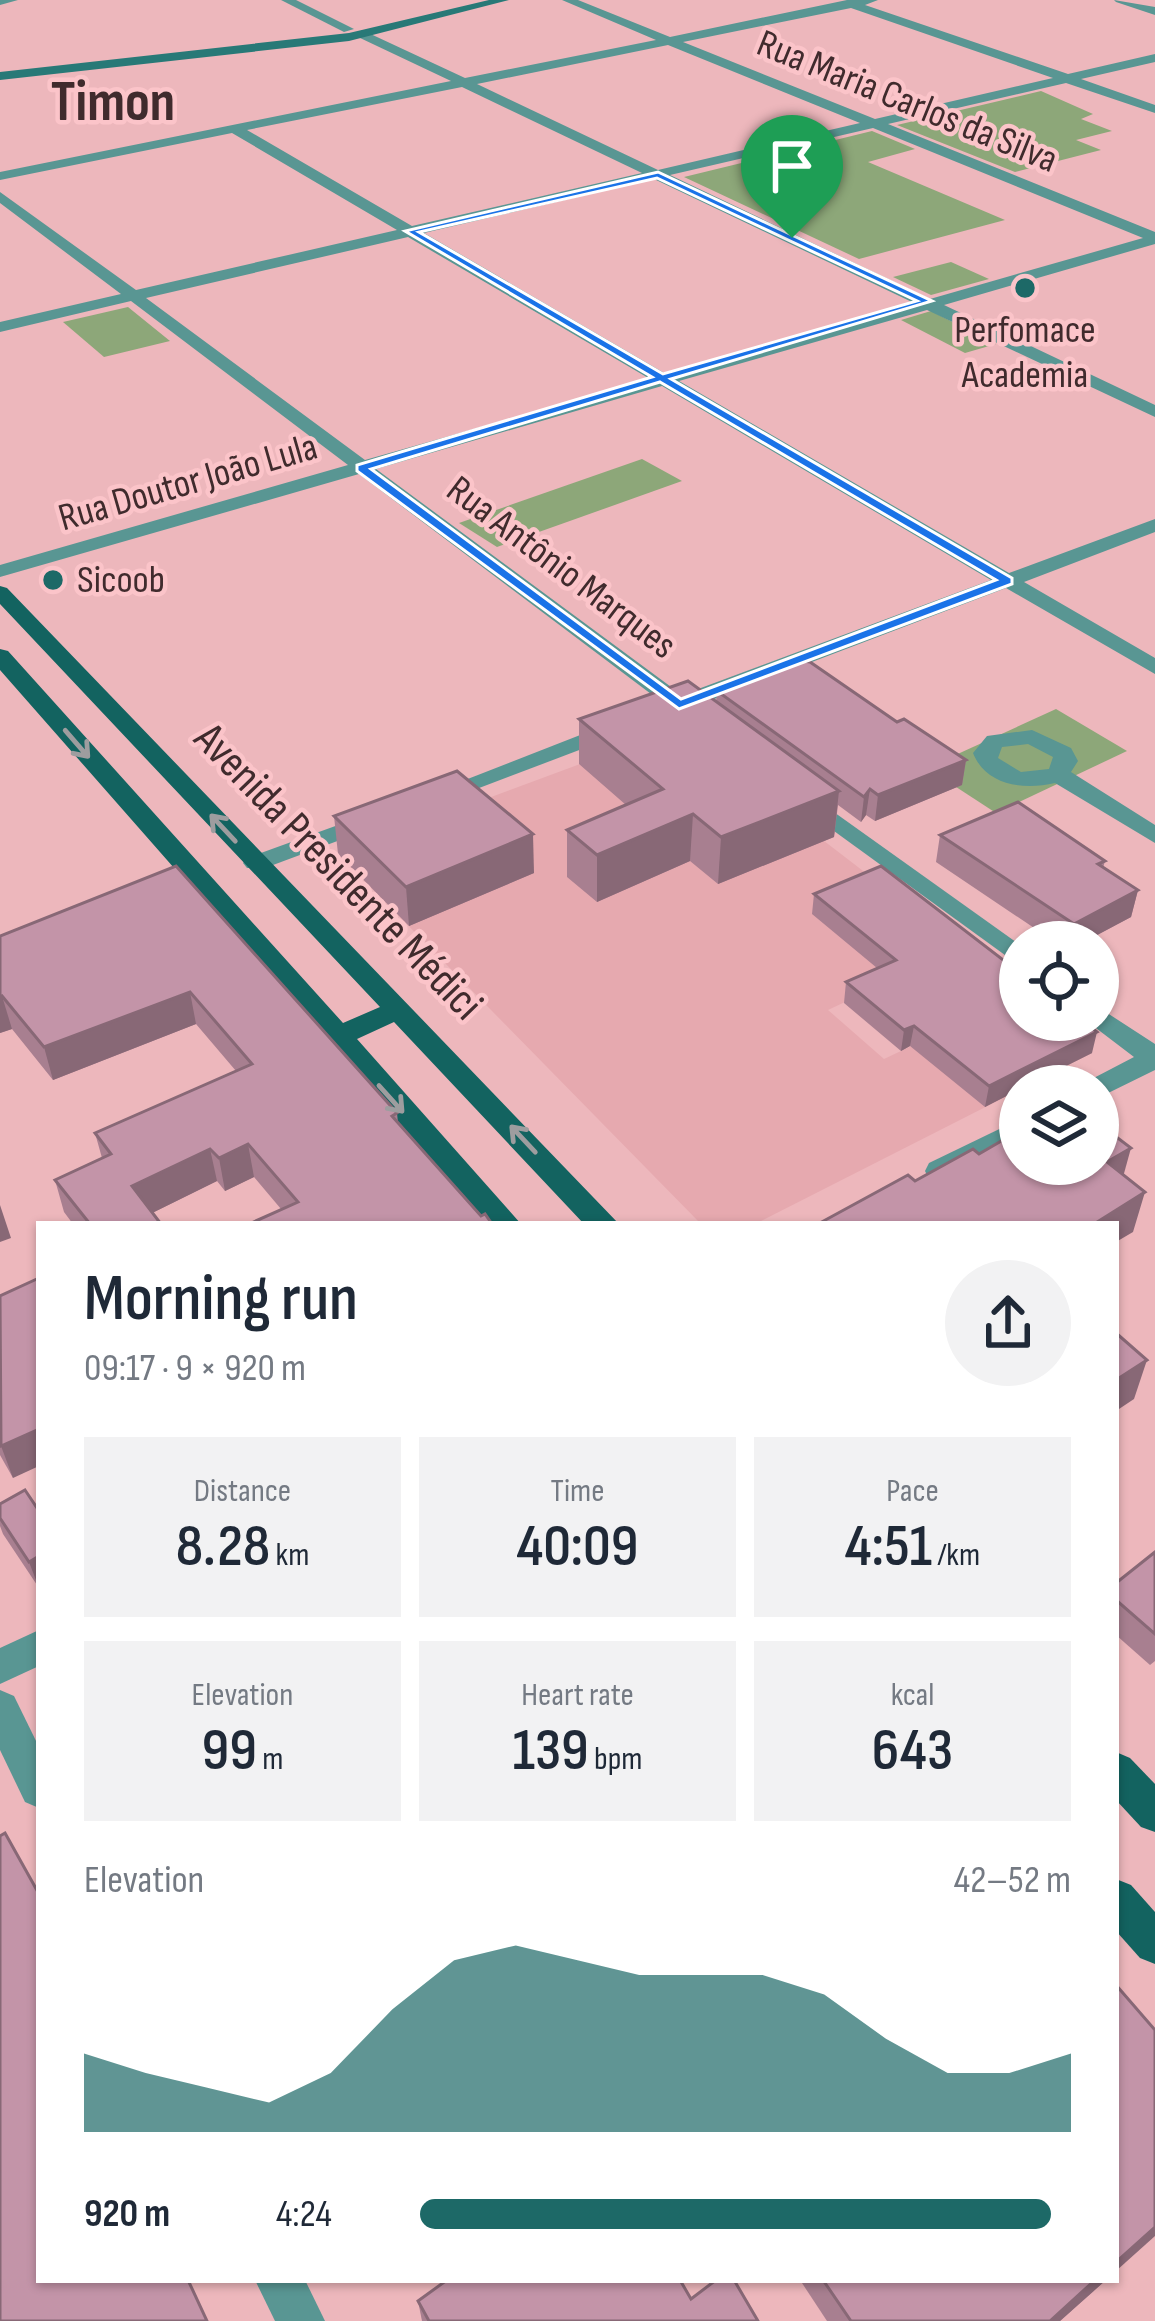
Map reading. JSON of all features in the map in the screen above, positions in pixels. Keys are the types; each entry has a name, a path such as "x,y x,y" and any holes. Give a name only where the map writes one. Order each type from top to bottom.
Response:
{"main road":[{"path":"355,31 470,0"},
{"path":"0,73 355,31 491,1"},
{"name":"Avenida Presidente Médici","path":"0,592 600,1221"},
{"path":"0,656 185,883 335,1037 502,1221"},
{"path":"335,1037 401,1009"},
{"path":"1119,1774 1155,1813"},
{"path":"1119,1903 1155,1943"}],"street":[{"path":"287,0 1155,412"},
{"name":"Rua Maria Carlos da Silva","path":"568,0 1155,238"},
{"path":"0,176 872,0"},
{"path":"1120,0 1155,11"},
{"path":"846,2 1155,109"},
{"path":"0,327 1155,58"},
{"path":"235,129 1155,668"},
{"name":"Rua Antônio Marques","path":"0,196 128,297 362,468 657,713 717,733"},
{"name":"Rua Doutor João Lula","path":"0,571 1155,238"},
{"path":"256,863 1155,525"},
{"path":"1058,774 1155,836"},
{"path":"793,789 999,942"},
{"path":"1119,1031 1155,1058 1119,1077"},
{"path":"920,1182 999,1140"},
{"path":"0,1667 36,1649"},
{"path":"0,1708 36,1783"},
{"path":"281,2283 301,2321"}],"shaded area":[{"path":"677,728 962,947 828,1010 884,1059 999,1005 999,1041 1076,1041 1092,1053 1068,1065 999,1065 999,1100 761,1221 698,1221 338,854"}],"green space":[{"path":"1041,91 1093,114 1081,119 1112,131 1076,140 1101,150 1015,172 897,125"},
{"path":"872,131 915,149 868,162 1005,220 859,259 684,177"},
{"path":"951,262 989,279 931,295 893,277"},
{"path":"128,307 170,341 104,357 63,322"},
{"path":"931,311 996,344 965,353 901,320"},
{"path":"642,459 682,481 497,547 459,523"},
{"path":"1056,709 1127,751 996,813 927,768"}],"building":[{"path":"797,660 810,662 897,722 904,719 966,760 878,795 870,789 864,797 717,691"},
{"path":"688,681 839,791 721,837 693,814 597,855 567,830 663,789 579,719"},
{"path":"457,771 533,834 406,887 334,816"},
{"path":"1018,802 1105,861 1098,864 1138,890 1080,921 1069,921 940,835"},
{"path":"176,866 397,1113 392,1116 490,1221 256,1221 298,1202 248,1144 219,1158 210,1149 132,1186 159,1221 88,1221 55,1180 111,1154 95,1133 252,1064 190,992 44,1047 0,997 0,936"},
{"path":"881,866 999,957 999,1041 1079,1041 1031,1065 999,1065 999,1081 989,1086 914,1026 904,1030 846,982 896,960 814,894"},
{"path":"1119,1139 1131,1148 1119,1155"},
{"path":"999,1142 999,1185 1119,1185 1119,1171 1145,1192 1099,1221 824,1221 908,1175 915,1181 973,1149 979,1154"},
{"path":"36,1279 36,1430 1,1446 0,1296"},
{"path":"1119,1336 1147,1360 1119,1378"},
{"path":"25,1490 36,1506 36,1558 29,1562 0,1518 0,1504"},
{"path":"1155,1552 1155,1634 1119,1603 1119,1581"},
{"path":"5,1833 36,1889 36,2283 189,2283 207,2321 0,2321 0,1836"},
{"path":"1119,1988 1155,2030 1155,2227 1119,2259"},
{"path":"443,2283 682,2283 691,2299 712,2283 736,2283 758,2321 429,2321 418,2301"},
{"path":"825,2283 1092,2283 1050,2321 851,2321"}],"place":[{"name":"Perfomace Academia","path":"1025,288"},
{"name":"Sicoob","path":"53,580"}],"district":[{"name":"Timon","path":"113,103"}],"route":[{"path":"792,238 658,175 410,231 661,378 1007,581 679,704 362,468 661,378 927,301 792,238"}]}
